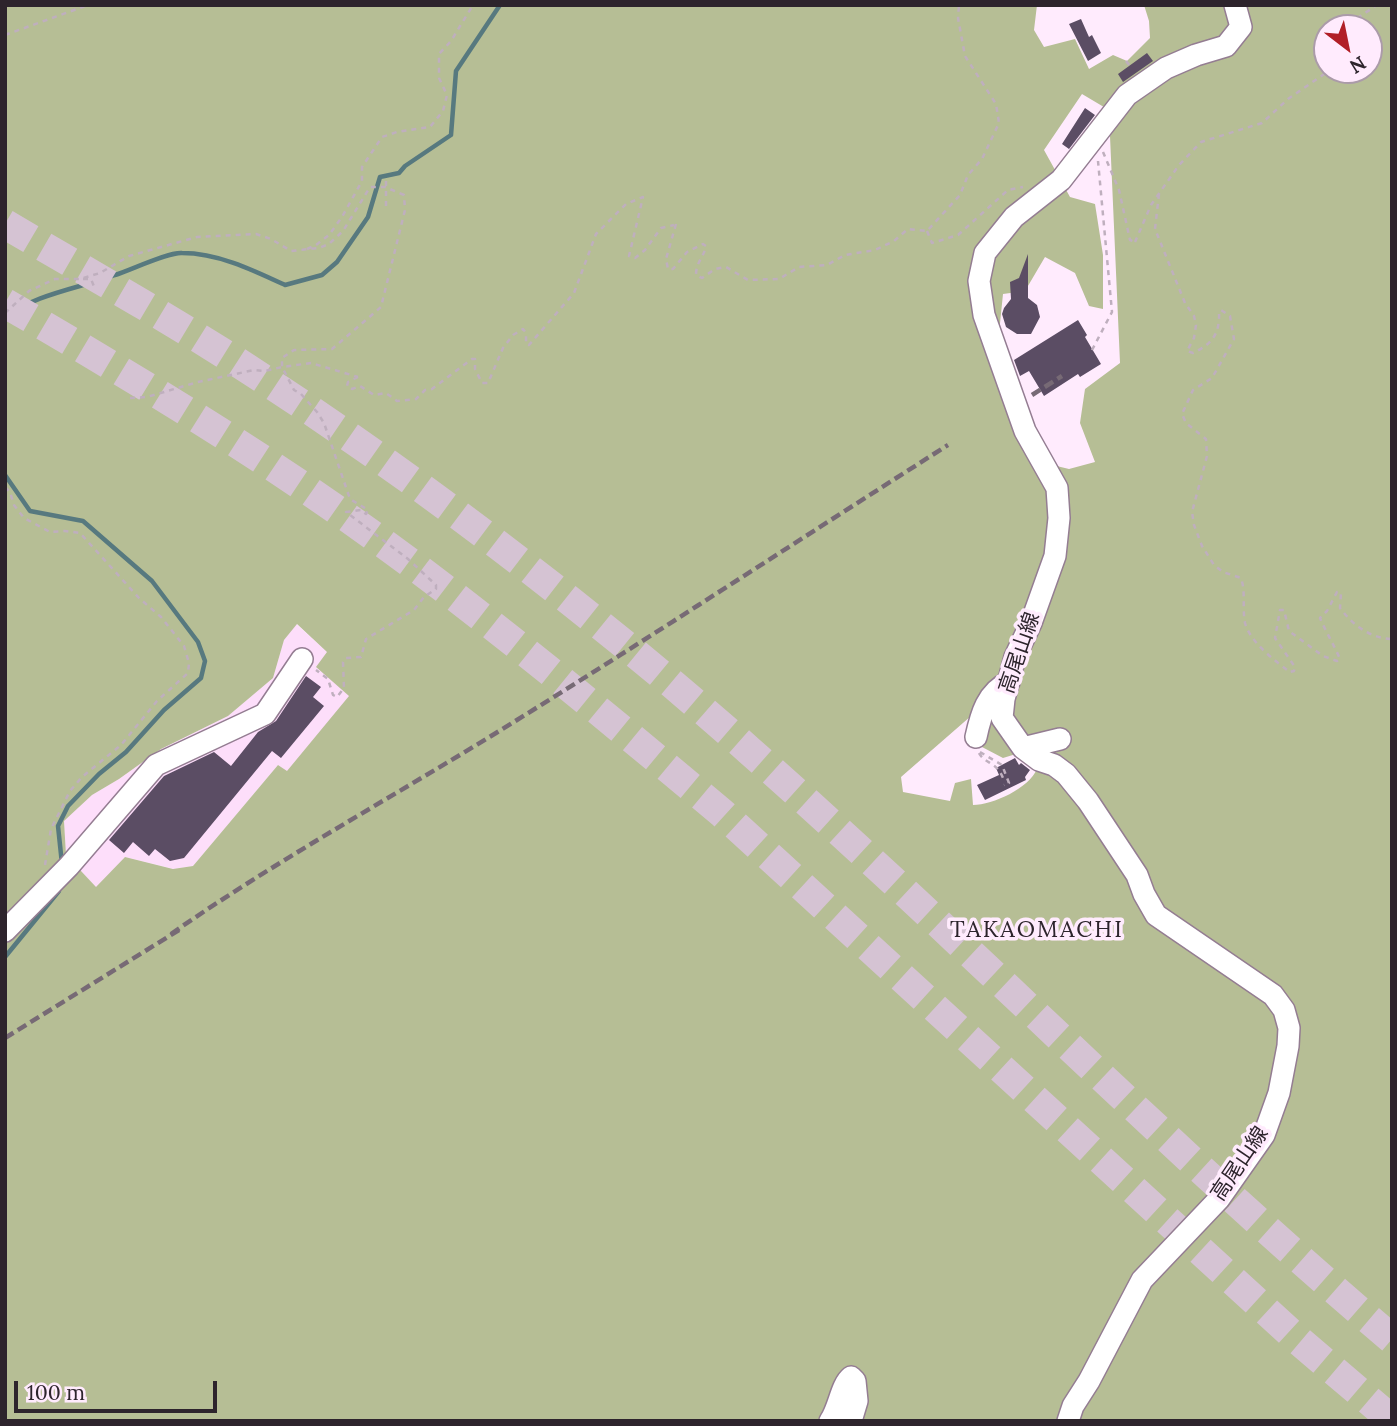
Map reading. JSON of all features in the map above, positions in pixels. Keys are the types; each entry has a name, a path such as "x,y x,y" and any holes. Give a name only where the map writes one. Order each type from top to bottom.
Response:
{"street":[{"name":"高尾山線","path":"1068,1421 1073,1406 1142,1280 1219,1199 1264,1135 1279,1093 1289,1028 1284,1010 1273,995 1156,915 1143,894 1138,875 1088,801 1066,774 1023,748 1002,718 1015,657 1031,623 1055,556 1059,518 1057,488 1025,431 984,315 979,281 985,253 1014,217 1061,180 1127,94 1166,68 1226,46 1241,27 1235,5"},
{"path":"5,931 65,870 156,765 265,713 302,659"},
{"path":"979,749 984,707 994,690 1009,682"},
{"path":"1023,748 1060,739"},
{"path":"830,1421 838,1410 846,1381 851,1377 855,1381 857,1402 850,1421"}],"path":[{"path":"5,35 88,5"},
{"path":"304,251 330,235 362,181 362,167 382,137 429,127 443,111 447,96 439,78 439,54 451,41 474,5"},
{"path":"130,398 147,397 254,370 265,371 311,363 355,375 358,377 348,382 347,386 352,389 360,386 374,395 386,393 397,401 416,399 472,359 475,359 475,369 482,383 488,383 495,362 513,335 523,329 526,332 526,344 529,345 574,293 596,234 626,204 643,197 629,256 635,258 645,250 661,228 676,224 666,258 668,268 673,269 687,252 703,244 706,246 705,251 696,264 696,275 702,278 715,269 726,267 748,280 779,279 799,267 827,265 845,255 875,250 894,241 908,229 927,230 960,195 968,175 982,159 999,123 996,104 965,56 958,18 959,5"},
{"path":"1126,61 1129,66"},
{"path":"1107,161 1119,190 1130,240 1135,242 1151,205 1179,165 1201,142 1262,123 1313,82"},
{"path":"1092,350 1112,312 1096,136"},
{"path":"386,179 386,206"},
{"path":"927,230 932,243 958,235 1008,190 1031,186"},
{"path":"79,279 100,272 129,256 197,237 256,234 291,251 304,251 329,244 344,231 370,187 385,187 404,195 405,210 381,307 332,349 294,350 282,358 282,367 294,390 317,412 324,424 350,499 368,510 366,514 361,510 346,512 408,559 436,585 436,589 414,610 366,639 361,657 346,658 343,662 344,688 337,697 333,695 327,679"},
{"path":"1160,194 1155,229 1196,325 1194,338 1187,351 1193,353 1214,338 1219,327 1221,310 1230,316 1234,340 1212,378 1193,390 1182,414 1186,423 1206,439 1207,456 1192,512 1202,546 1214,565 1223,572 1241,578 1245,593 1245,626 1256,641 1290,672 1294,671 1295,667 1275,638 1280,610 1284,610 1289,631 1323,656 1337,661 1340,659 1320,618 1337,592 1341,593 1340,608 1352,623 1378,638 1392,639"},
{"path":"5,313 29,291 55,279 90,279 95,289"},
{"path":"5,487 24,517 50,532 80,533 139,598 161,617 184,646 189,663 188,673 157,701 121,745 82,777 70,791 51,829 39,896"},
{"path":"979,749 998,767 1003,778 1001,779"},
{"path":"979,749 1002,765 1009,783 1004,785"}],"shaded area":[{"path":"296,624 328,653 316,667 350,696 287,772 278,765 193,866 174,869 125,857 96,888 66,855 64,821 92,795 161,749 228,716 273,678 284,640"}],"green space":[{"path":"5,5 1037,5 1034,30 1044,47 1075,39 1089,69 1113,55 1127,61 1150,38 1144,5 1392,5 1392,1421 5,1421","holes":["1082,94 1119,116 1110,136 1120,363 1085,389 1080,423 1095,462 1069,469 1036,461 999,333 1003,294 1025,291 1045,257 1075,273 1089,306 1103,309 1103,255 1095,204 1070,197 1044,150","297,624 327,652 316,667 349,696 287,771 278,765 193,866 173,869 125,857 96,887 66,855 64,821 92,795 161,749 228,716 273,678 284,640","971,716 984,740 982,747 1003,758 1016,754 1037,769 1033,776 1010,794 973,805 971,779 955,783 950,801 903,792 901,777"]}],"building":[{"path":"1081,19 1089,37 1092,35 1101,53 1088,61 1069,24"},
{"path":"1147,53 1153,61 1123,82 1118,74"},
{"path":"1085,108 1095,115 1069,149 1062,144"},
{"path":"1028,254 1028,298 1037,305 1040,317 1031,334 1017,334 1006,327 1002,314 1011,299 1010,282 1019,278"},
{"path":"1078,320 1101,364 1080,377 1078,374 1044,396 1029,371 1020,376 1014,360"},
{"path":"306,676 321,687 313,697 324,706 281,758 272,751 184,858 170,861 155,849 149,856 133,842 124,853 109,840 164,776 214,752 231,766 258,732 276,721"},
{"path":"1015,758 1019,765 1021,763 1030,770 1026,780 985,800 977,785 999,775 996,768"}],"waterway":[{"path":"5,318 44,297 102,280 176,253 222,259 285,285 322,275 337,262 368,217 380,177 399,173 405,166 451,135 456,71 500,5"},
{"path":"5,475 30,511 83,521 152,581 198,642 205,661 201,678 164,710 126,752 99,774 68,806 58,826 62,864"},
{"path":"5,957 59,891"}],"tunnel":[{"path":"5,224 174,323 274,386 429,493 579,608 767,766 1211,1178 1392,1339"},
{"path":"5,303 254,454 384,544 531,656 722,813 1297,1339 1392,1420"}],"railway":[{"path":"1032,395 1062,376"},
{"path":"171,934 291,856 553,698 948,445"},
{"path":"5,1038 179,930"}],"district":[{"name":"TAKAOMACHI","path":"1037,930"}]}
